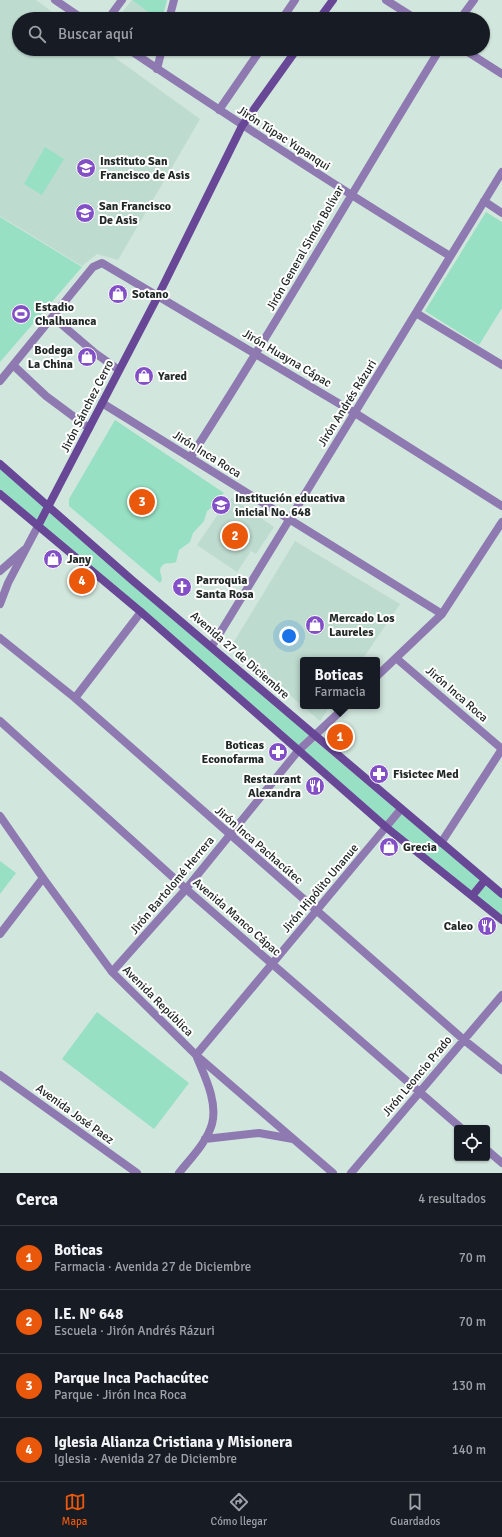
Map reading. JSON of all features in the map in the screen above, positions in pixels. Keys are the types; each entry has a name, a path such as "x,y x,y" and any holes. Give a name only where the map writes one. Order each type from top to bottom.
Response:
{"street":[{"path":"55,0 73,12"},
{"path":"113,12 122,0"},
{"path":"171,12 174,0"},
{"path":"287,12 295,0"},
{"path":"324,12 333,0"},
{"path":"386,0 405,12"},
{"path":"465,12 474,0"},
{"name":"Jirón Túpac Yupanqui","path":"138,56 242,126 350,195 450,256"},
{"path":"157,69 160,56"},
{"path":"219,110 257,56"},
{"name":"Jirón Sánchez Cerro","path":"38,526 158,296 242,126 292,56"},
{"name":"Jirón General Simón Bolívar","path":"190,458 257,354 350,195 436,56"},
{"path":"474,56 502,74"},
{"name":"Jirón Andrés Rázuri","path":"212,646 502,172"},
{"path":"484,201 502,213"},
{"name":"Jirón Huayna Cápac","path":"53,317 98,264 102,263 107,265 355,412 502,506"},
{"path":"416,313 502,365"},
{"path":"0,382 53,317 95,353 119,370"},
{"path":"13,365 46,396 89,428"},
{"name":"Jirón Inca Roca","path":"102,403 442,614"},
{"name":"Avenida 27 de Diciembre","path":"0,464 48,507 502,894"},
{"path":"0,494 141,612 387,828 502,920"},
{"path":"380,673 442,614 502,522"},
{"path":"0,604 8,583 38,526"},
{"path":"0,571 28,545"},
{"path":"75,698 141,612"},
{"name":"Jirón Inca Pachacútec","path":"0,638 75,698 229,836 464,1040 502,1070"},
{"name":"Jirón Inca Roca","path":"396,658 502,749"},
{"name":"Jirón Bartolomé Herrera","path":"112,972 186,889 298,751 343,709"},
{"name":"Avenida Manco Cápac","path":"0,721 186,889 457,1125"},
{"path":"441,843 502,749"},
{"name":"Jirón Hipólito Unanue","path":"196,1055 387,828 401,809"},
{"name":"Avenida República","path":"0,816 43,878 112,972 196,1055 333,1173"},
{"path":"0,934 43,878"},
{"path":"472,896 485,880"},
{"name":"Jirón Leoncio Prado","path":"351,1173 502,995"},
{"path":"179,1173 205,1139 212,1124 212,1101 196,1055"},
{"name":"Avenida José Paez","path":"0,1075 137,1173"},
{"path":"205,1139 259,1133 293,1139"},
{"path":"490,1152 502,1162"}],"shaded area":[{"name":"Instituto San Francisco de Asis","path":"0,0 36,0 52,12 12,12 12,56 113,56 200,119 118,260 97,254 82,266 0,216"},
{"path":"132,0 148,12 123,12"},
{"path":"232,498 274,527 256,554 251,551 237,572 197,545 225,504 227,505"},
{"name":"Mercado Los Laureles","path":"295,541 400,604 364,657 300,657 300,704 232,645"},
{"name":"Mercado Los Laureles","path":"306,709 328,709 320,721"}],"green space":[{"path":"132,0 167,0 164,12 148,12"},
{"path":"45,147 64,159 42,195 24,184"},
{"path":"486,212 502,222 502,308 479,345 425,311"},
{"name":"Estadio Chalhuanca","path":"0,217 82,267 0,362"},
{"path":"115,420 224,493 215,501 214,506 207,511 204,521 193,533 190,542 179,550 176,562 162,565 160,571 162,579 160,583 69,506 69,499"},
{"path":"0,467 45,507 37,521 0,489"},
{"path":"50,513 309,735 298,746 42,525"},
{"path":"315,741 502,898 502,917 390,826 304,751"},
{"path":"0,861 16,873 0,894"},
{"path":"97,1012 189,1083 154,1129 62,1059"}],"place":[{"name":"Instituto San Francisco de Asis","path":"86,168"},
{"name":"San Francisco De Asis","path":"85,213"},
{"name":"Sotano","path":"118,294"},
{"name":"Estadio Chalhuanca","path":"21,314"},
{"name":"Bodega La China","path":"87,357"},
{"name":"Yared","path":"144,376"},
{"name":"Parque Inca Pachacútec","path":"142,502"},
{"name":"Institución educativa inicial No. 648","path":"221,505"},
{"name":"I.E. N° 648","path":"235,536"},
{"name":"Jany","path":"53,559"},
{"name":"Iglesia Alianza Cristiana y Misionera","path":"82,581"},
{"name":"Parroquia Santa Rosa","path":"182,587"},
{"name":"Mercado Los Laureles","path":"315,625"},
{"name":"Boticas","path":"340,737"},
{"name":"Boticas Econofarma","path":"278,752"},
{"name":"Fisictec Med","path":"379,774"},
{"name":"Restaurant Alexandra","path":"315,786"},
{"name":"Grecia","path":"389,847"},
{"name":"Caleo","path":"487,926"}]}
